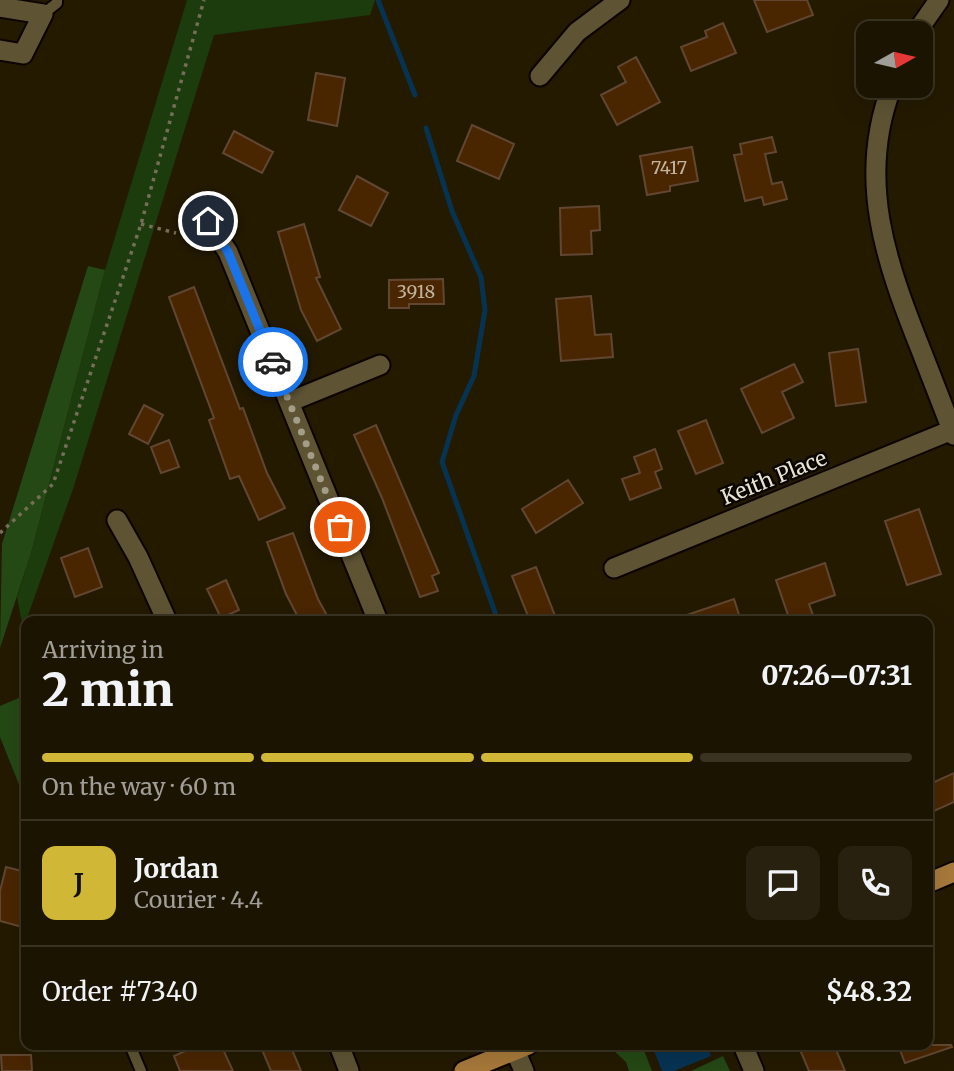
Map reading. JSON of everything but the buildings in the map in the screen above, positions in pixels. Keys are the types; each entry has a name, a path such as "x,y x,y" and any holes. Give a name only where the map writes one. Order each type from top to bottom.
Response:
{"main road":[{"path":"933,881 954,872"},
{"path":"464,1071 515,1050"}],"street":[{"path":"540,76 577,32 620,0"},
{"path":"924,21 939,0"},
{"path":"0,6 43,14 23,54 0,50"},
{"path":"888,98 879,126 874,167 881,236 907,318 953,432"},
{"path":"208,221 228,252 376,616"},
{"path":"289,402 380,365"},
{"name":"Keith Place","path":"614,568 953,432"},
{"path":"117,520 138,557 165,616"},
{"path":"341,1050 349,1071"},
{"path":"522,1050 524,1071"},
{"path":"745,1050 754,1071"}],"lane":[{"path":"43,14 57,4 57,0"},
{"path":"132,1050 141,1071"}],"path":[{"path":"0,533 53,484 141,224 204,0"},
{"path":"141,224 176,233"}],"green space":[{"path":"187,0 375,0 370,15 214,35 74,486 28,616 21,618 17,597 105,270"},
{"path":"88,266 105,270 31,553 0,648 2,544"},
{"path":"21,697 21,790 0,737 0,706"},
{"path":"613,1050 644,1050 652,1071 629,1071 626,1062"},
{"path":"723,1056 730,1071 691,1071"}],"water":[{"path":"709,1050 711,1056 674,1071 662,1071 654,1051"}],"waterway":[{"path":"378,0 415,95"},
{"path":"426,128 452,211 481,277 485,310 474,376 456,415 442,462 496,616"}],"way so far":[{"path":"273,362 340,527"}],"route":[{"path":"208,221 228,252 273,362"}]}
